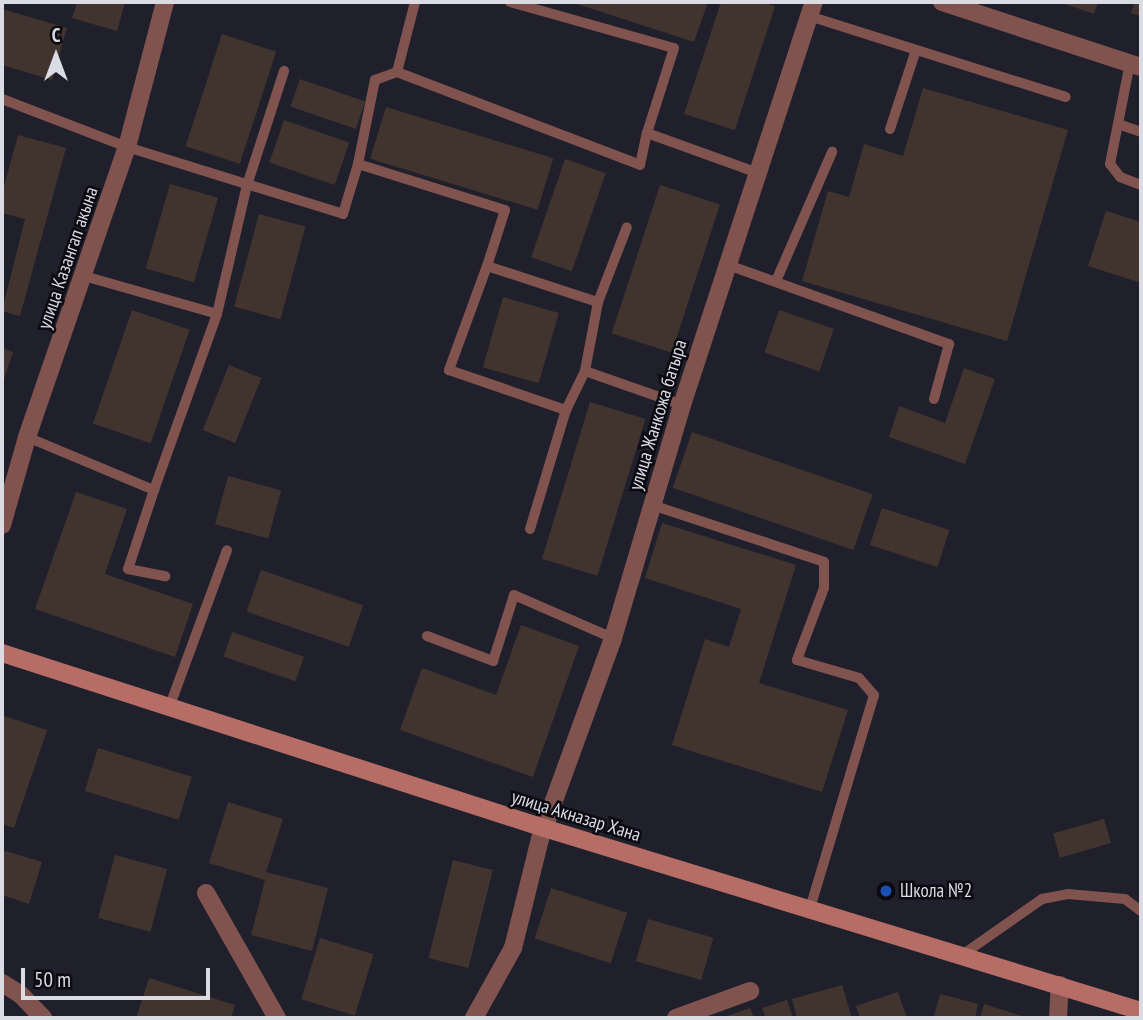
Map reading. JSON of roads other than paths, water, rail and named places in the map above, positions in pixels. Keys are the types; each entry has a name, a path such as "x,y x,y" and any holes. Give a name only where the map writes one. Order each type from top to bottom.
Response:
{"main road":[{"name":"улица Акназар Хана","path":"2,653 542,834 810,909 1141,1011"}],"street":[{"name":"улица Казангап акына","path":"2,525 8,488 85,276 127,147 165,2"},
{"path":"948,3 1135,65"},
{"name":"улица Жанкожа батыра","path":"474,1018 513,948 542,834 612,638 682,405 812,9"},
{"path":"206,893 277,1018"},
{"path":"2,983 21,995 43,1018"},
{"path":"1058,1018 1060,985"},
{"path":"676,1018 750,991"}],"lane":[{"path":"397,72 415,2"},
{"path":"2,99 127,147 343,214 358,164 375,80 397,72 640,165 674,48 510,2"},
{"path":"812,9 916,50 1066,97"},
{"path":"890,129 916,50"},
{"path":"1135,65 1110,164 1120,177 1141,185"},
{"path":"165,576 128,569 217,314 247,185 284,71"},
{"path":"1118,124 1141,132"},
{"path":"648,133 758,173"},
{"path":"776,282 832,152"},
{"path":"358,164 505,210 449,370 566,410"},
{"path":"530,529 566,410 586,371 598,302 627,227"},
{"path":"728,265 949,344 934,398"},
{"path":"487,266 598,302"},
{"path":"85,276 217,314"},
{"path":"586,371 682,405"},
{"path":"27,437 154,490"},
{"path":"652,505 824,562 824,588 797,660 859,678 874,695 810,909"},
{"path":"169,708 227,550"},
{"path":"427,636 493,661 514,595 612,638"},
{"path":"962,955 1042,899 1068,894 1125,899 1141,911"}],"place":[{"name":"Школа №2","path":"886,891"}]}
